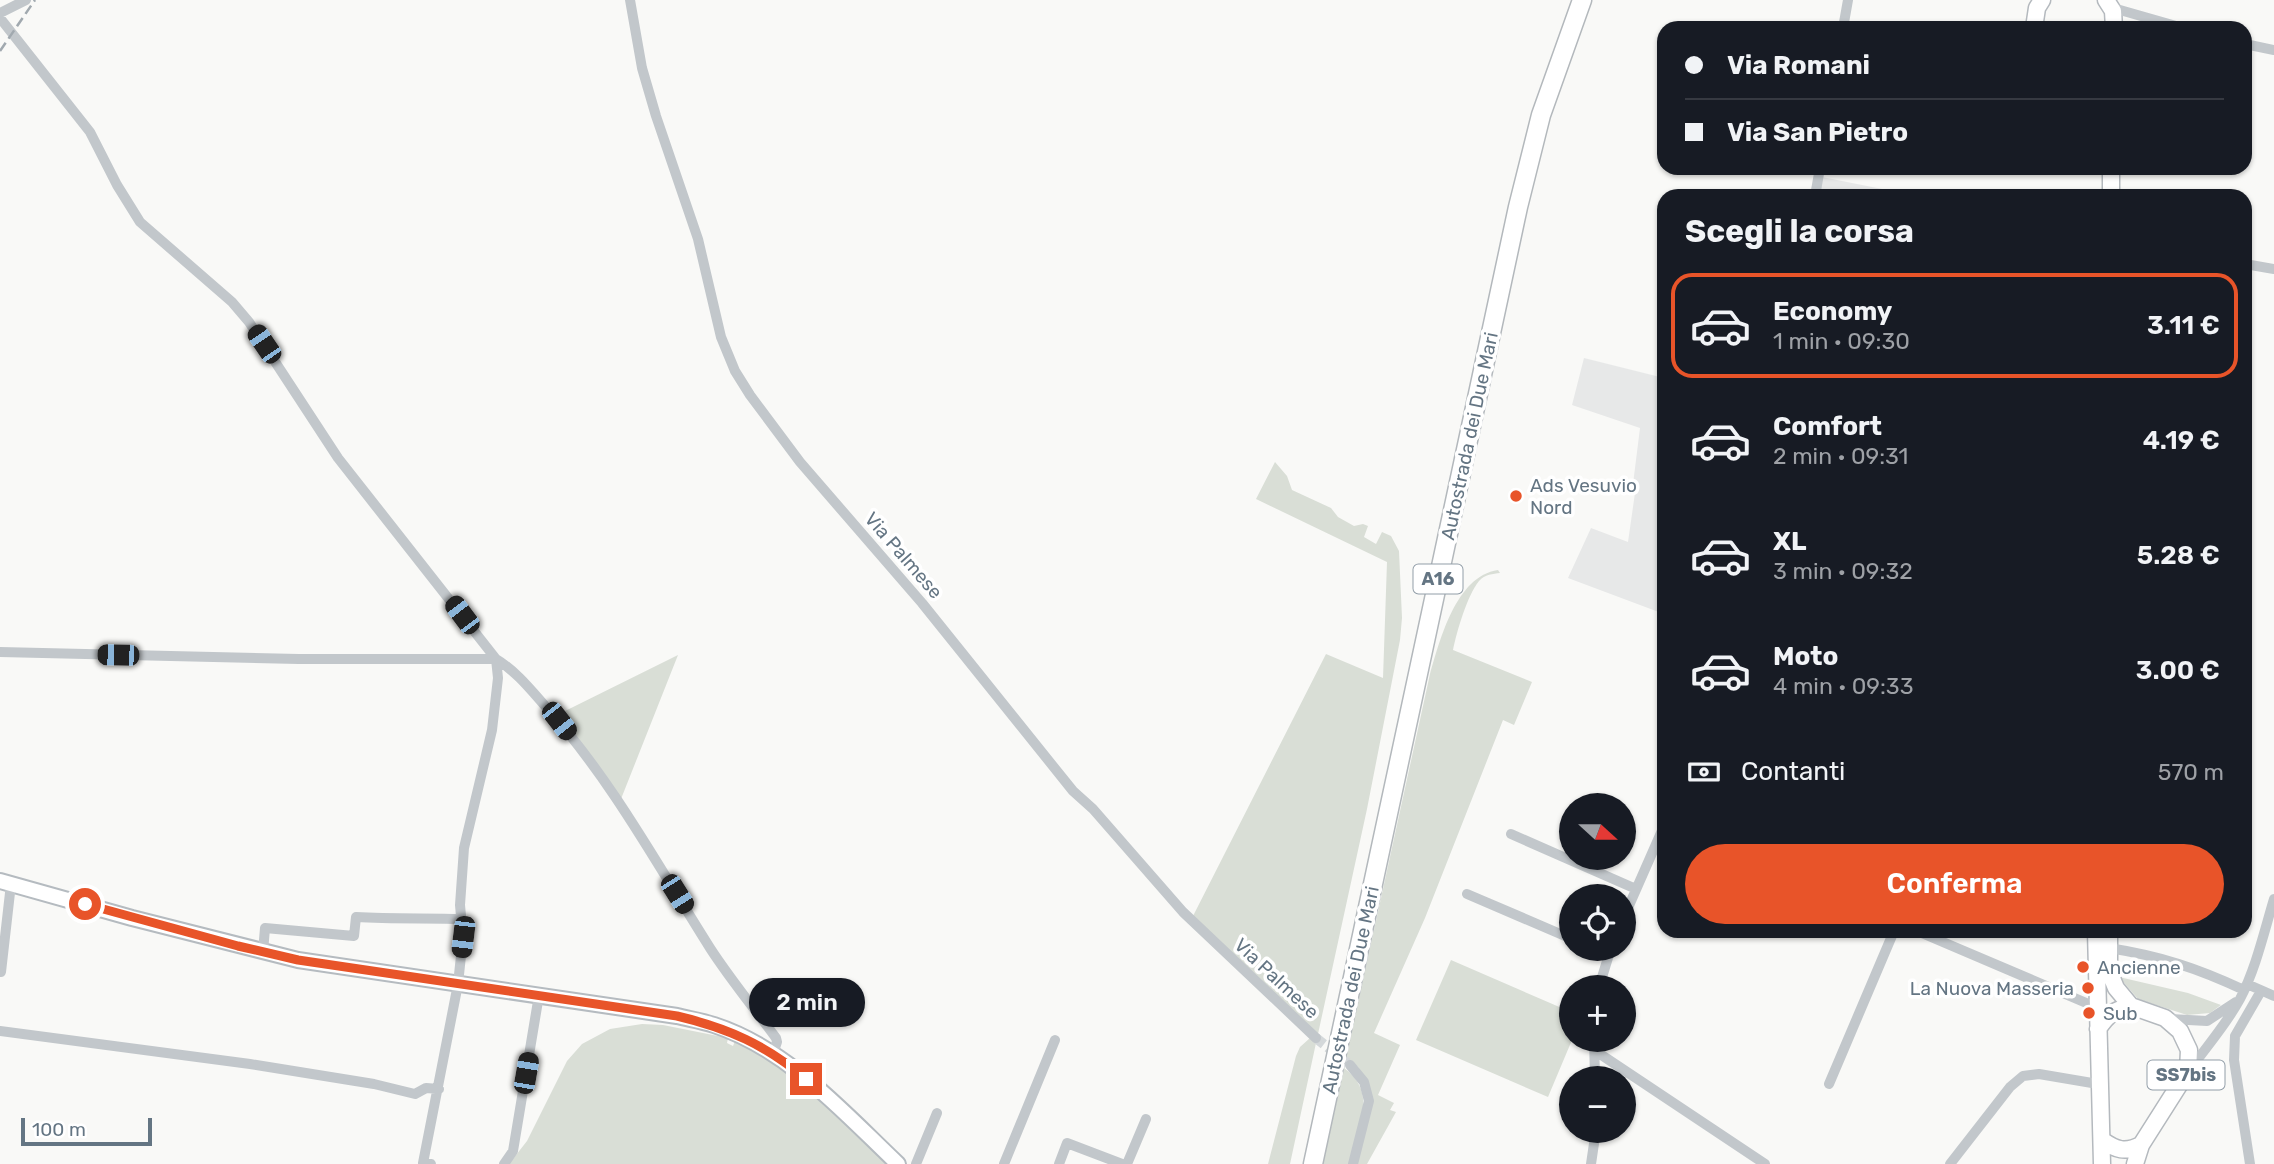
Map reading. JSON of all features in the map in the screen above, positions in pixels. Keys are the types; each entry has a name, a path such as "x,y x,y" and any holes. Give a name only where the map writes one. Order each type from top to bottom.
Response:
{"highway":[{"name":"Autostrada dei Due Mari","path":"1300,1164 1506,205 1533,103 1569,0"},
{"name":"Autostrada dei Due Mari","path":"1313,1164 1523,184 1541,115 1582,0"}],"main road":[{"path":"2034,21 2042,0"},
{"path":"2096,938 2102,1164"},
{"path":"2109,938 2109,971 2116,988 2131,1006 2165,1018"},
{"path":"2098,1029 2115,1010 2131,1006"},
{"name":"SS7bis","path":"2135,1164 2141,1145 2188,1071 2189,1050 2180,1031 2165,1018"},
{"path":"2102,1140 2120,1150 2131,1150 2141,1145"}],"street":[{"path":"26,0 0,16 90,132 117,186 140,222 232,302 249,322 338,458 496,659 530,689 587,757 648,847 712,951 776,1038 773,1054"},
{"name":"Via Palmese","path":"630,0 642,68 698,239 722,337 735,371 750,396 800,462 922,603 1073,791 1093,809 1182,912 1316,1038"},
{"path":"1844,21 1848,0"},
{"path":"2111,5 2161,21"},
{"path":"2252,45 2274,50"},
{"path":"2252,265 2274,269"},
{"path":"0,652 299,659 496,659"},
{"path":"427,1163 458,984 463,937 460,905 464,848 492,730 498,678 496,659"},
{"path":"1511,834 1625,884"},
{"path":"1636,889 1657,842"},
{"path":"1,972 5,882 263,953 677,1016 714,1025 741,1036 787,1063 898,1164"},
{"path":"1468,894 1559,933"},
{"path":"2188,1071 2226,1021 2243,991 2274,899"},
{"path":"263,953 265,928 354,936 356,917 399,920 419,917 462,919"},
{"path":"1829,1084 1891,938"},
{"path":"1933,938 2098,1008"},
{"path":"2109,948 2184,964 2243,991 2261,991 2274,996"},
{"path":"2165,1018 2207,1021 2243,991"},
{"path":"2250,1164 2234,1060 2235,1037 2261,991"},
{"path":"503,1164 513,1151 539,995"},
{"path":"0,1031 250,1064 374,1084 415,1094 426,1088 439,1088"},
{"path":"1003,1164 1055,1040"},
{"path":"1604,1052 1765,1164"},
{"path":"1350,1065 1364,1082 1369,1101 1353,1164"},
{"path":"1950,1164 2010,1087 2023,1076 2039,1074 2098,1084"},
{"path":"916,1164 937,1113"},
{"path":"1127,1164 1146,1119"},
{"path":"1059,1164 1068,1143 1122,1164"},
{"path":"1591,1164 1594,1143"},
{"path":"2141,1145 2141,1164"}],"shaded area":[{"path":"1822,177 1882,189 1820,189"},
{"path":"1584,358 1657,376 1657,611 1568,578 1591,528 1628,542 1640,428 1572,405"},
{"path":"1275,462 1287,476 1292,490 1331,508 1338,517 1354,526 1368,526 1364,537 1376,544 1382,532 1391,536 1399,551 1402,618 1400,640 1367,809 1318,1034 1193,916 1326,654 1383,678 1387,562 1256,499"},
{"path":"1498,570 1500,573 1479,581 1470,595 1453,650 1532,682 1514,725 1503,720 1425,918 1374,1033 1400,1045 1378,1095 1394,1103 1390,1110 1396,1112 1367,1164 1356,1164 1369,1114 1363,1075 1358,1067 1346,1058 1430,674 1445,628 1461,597 1471,584 1483,575"},
{"path":"678,655 621,799 559,714"},
{"path":"1451,960 1559,1007 1559,1052 1567,1052 1548,1097 1416,1040"},
{"path":"2119,977 2188,993 2221,1005 2210,1013 2187,1015 2138,999"},
{"path":"642,1024 663,1025 728,1038 727,1043 733,1046 735,1041 757,1052 816,1096 888,1164 509,1164 527,1141 567,1061 582,1044 610,1029"},
{"path":"1310,1038 1316,1043 1290,1164 1268,1164 1296,1056 1300,1047"},
{"path":"1344,1068 1355,1078 1361,1089 1361,1125 1349,1164 1323,1164"}],"tunnel":[{"path":"1316,1038 1350,1065"}],"railway":[{"path":"0,51 35,0"}],"place":[{"name":"Ads Vesuvio Nord","path":"1516,496"},
{"name":"Ancienne","path":"2083,967"},
{"name":"La Nuova Masseria","path":"2088,988"},
{"name":"Sub","path":"2089,1013"}],"route":[{"path":"85,904 263,953 298,960 677,1016 714,1025 741,1036 787,1063 806,1079"}]}
